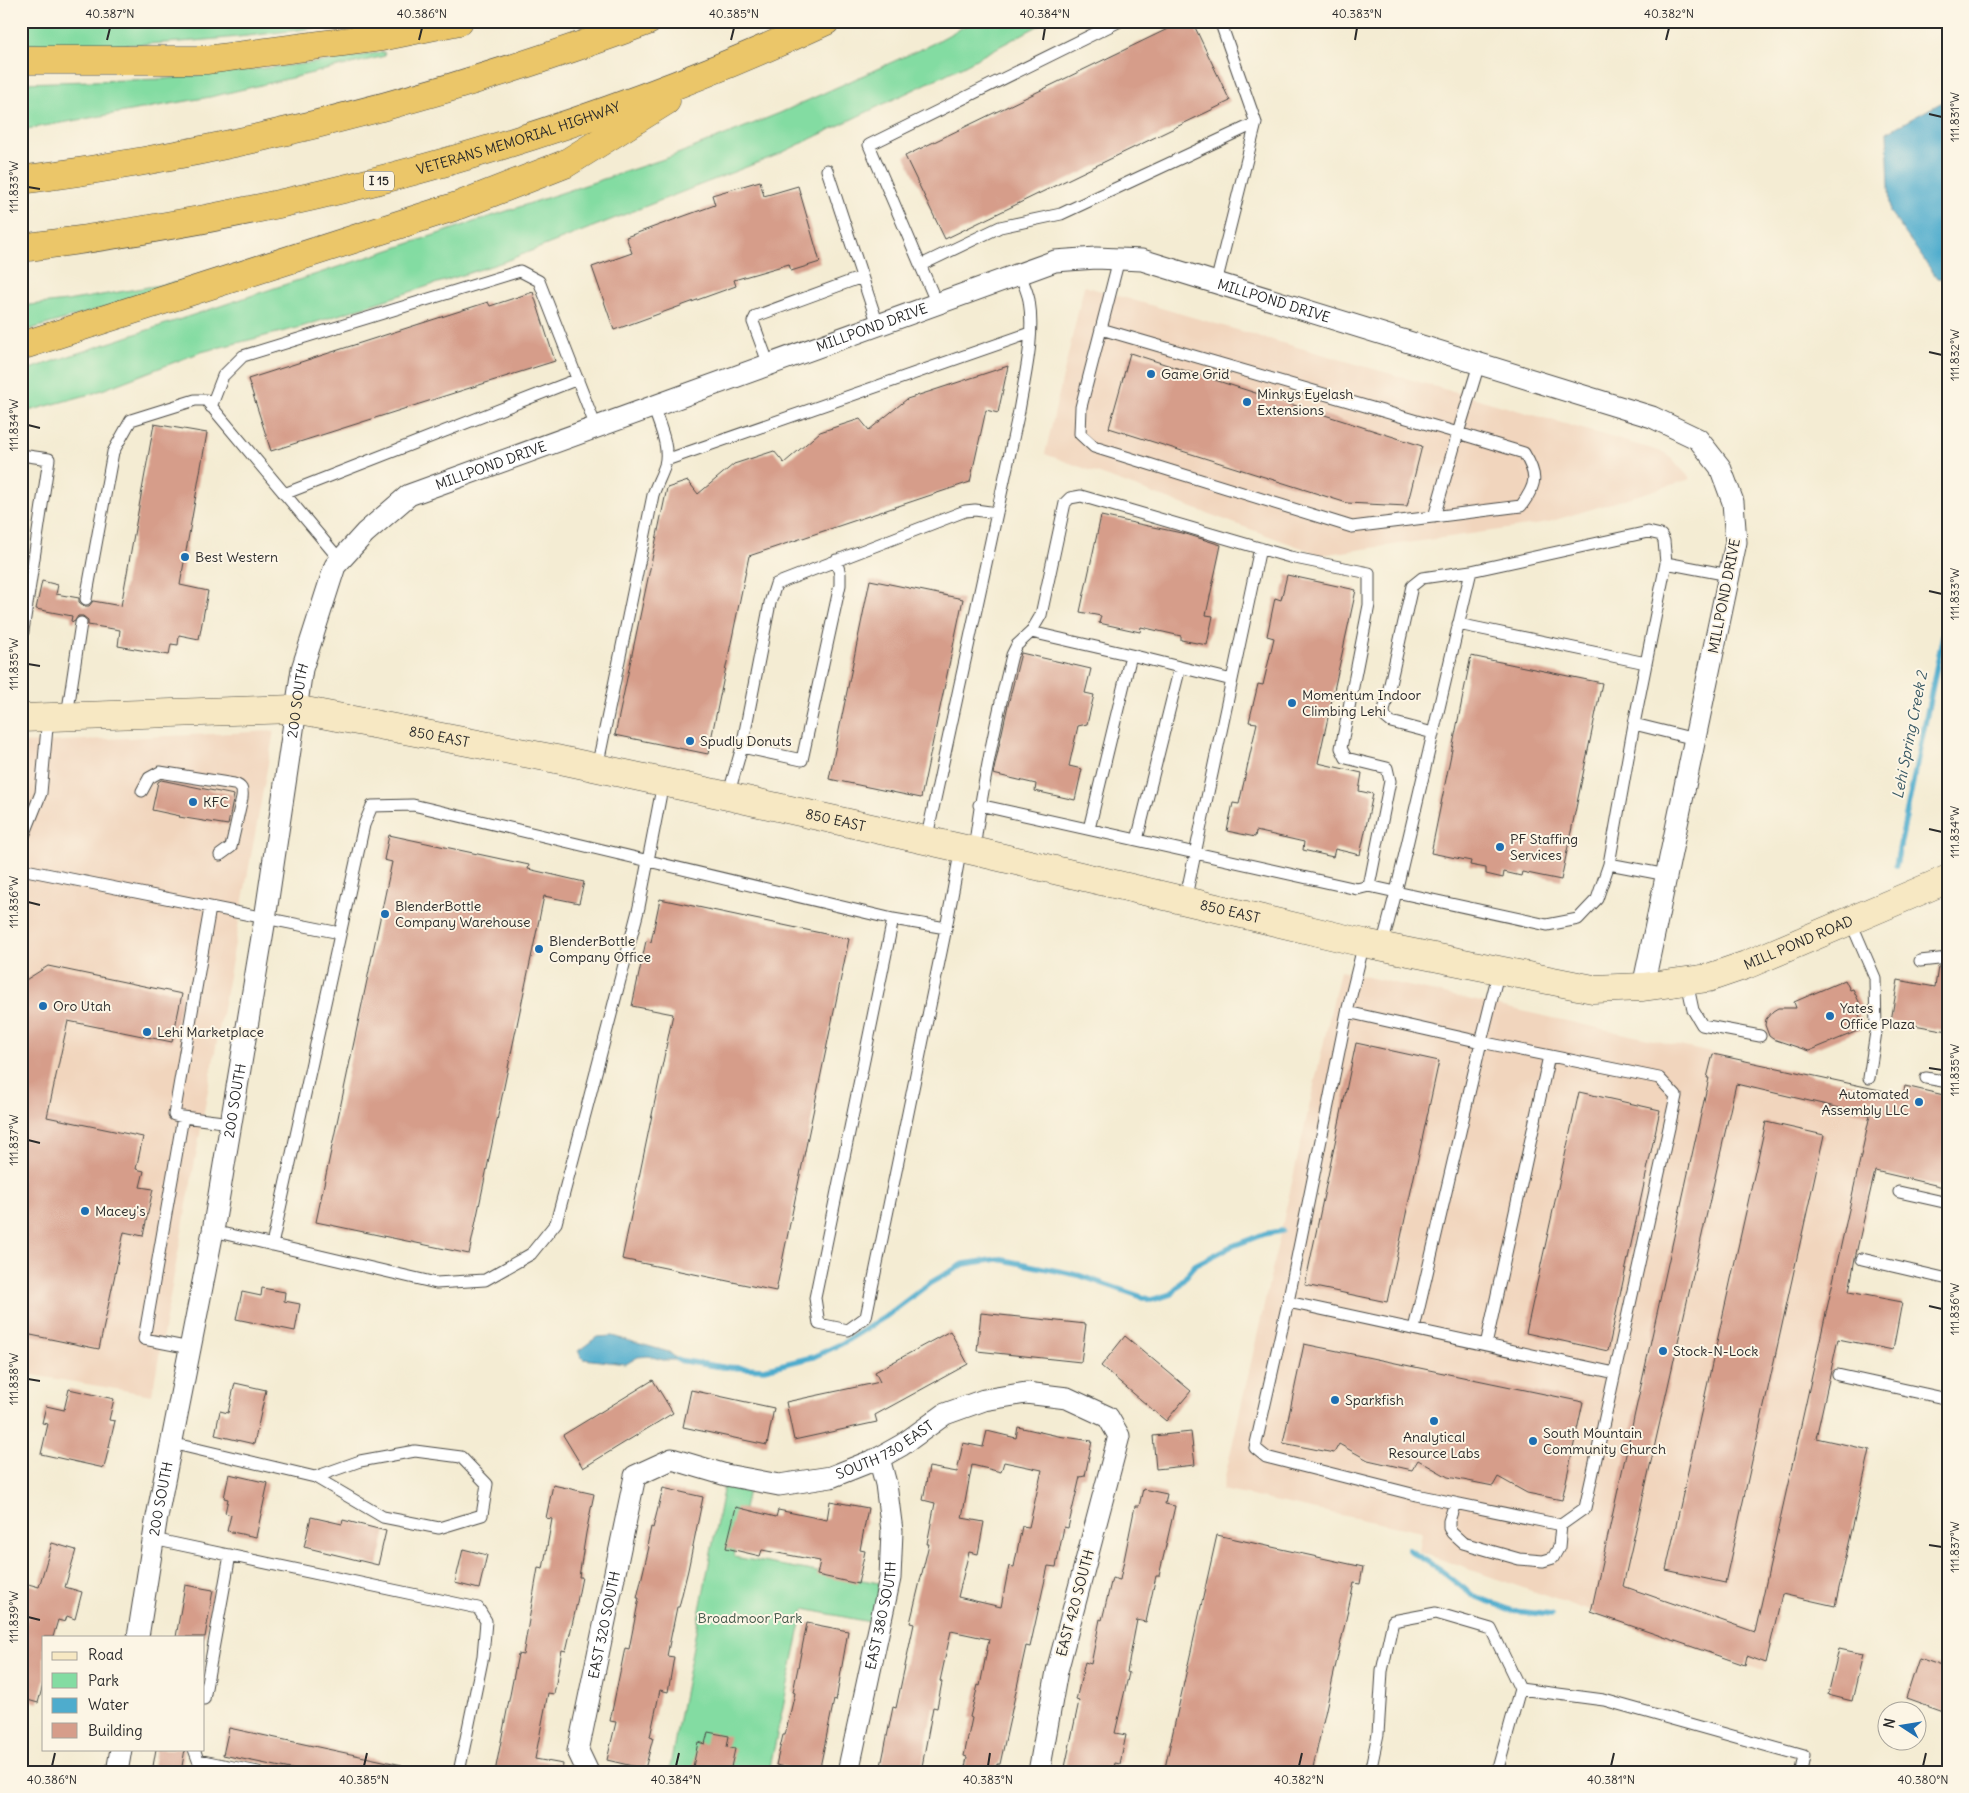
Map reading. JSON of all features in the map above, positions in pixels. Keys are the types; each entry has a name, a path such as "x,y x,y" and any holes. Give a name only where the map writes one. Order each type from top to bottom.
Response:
{"highway":[{"path":"21,60 206,60 381,37 459,21"},
{"path":"21,180 212,148 348,117 524,66 648,21"},
{"name":"VETERANS MEMORIAL HIGHWAY","path":"21,248 90,240 177,225 254,210 384,180 546,132 633,101 724,65 826,21"},
{"path":"21,346 460,205 556,167 724,65"}],"main road":[{"name":"850 EAST","path":"21,718 295,709 597,768 728,796 968,849 1373,945 1593,989 1643,987"},
{"name":"MILL POND ROAD","path":"1643,987 1708,978 1746,965 1948,879"}],"street":[{"name":"MILLPOND DRIVE","path":"337,563 366,533 409,494 1055,261 1096,258 1142,260 1652,417 1698,439 1720,467 1733,502 1736,542 1643,987"},
{"name":"200 SOUTH","path":"138,1636 153,1539 213,1231 265,919 302,669 337,563"},
{"name":"SOUTH 730 EAST","path":"635,1476 672,1458 726,1475 778,1485 831,1477 879,1458 902,1445 945,1414 984,1400 1026,1393 1067,1398 1108,1417 1119,1436"},
{"name":"EAST 420 SOUTH","path":"1039,1772 1057,1671 1119,1436"},
{"name":"EAST 380 SOUTH","path":"848,1772 890,1578 892,1531 886,1484 879,1458"},
{"name":"EAST 320 SOUTH","path":"588,1772 578,1751 635,1476"},
{"path":"117,1772 121,1750"}],"lane":[{"path":"937,304 869,145 1120,21"},
{"path":"1216,283 1256,123 1220,21"},
{"path":"921,265 1000,227 1061,214 1256,123"},
{"path":"826,170 878,325"},
{"path":"1101,329 1524,453 1533,469 1533,490 1521,506 1352,527 1094,447 1080,434 1081,407 1101,329 1119,259"},
{"path":"211,407 223,376 243,356 520,271 539,281 596,427"},
{"path":"926,841 1019,411 1030,333 1028,299 1020,274"},
{"path":"769,365 753,322 756,316 862,277"},
{"path":"666,460 1030,333"},
{"path":"1434,517 1480,364"},
{"path":"284,494 578,379"},
{"path":"86,599 113,452 131,420 195,400 206,400 284,494 337,563"},
{"path":"597,768 653,495 667,454 664,437 653,406"},
{"path":"21,455 49,459 21,644"},
{"path":"893,919 815,1298 819,1324 848,1330 866,1316 946,928 979,806 1012,654 1017,645 1031,632 1041,614 1065,503 1070,498 1081,496 1260,548 1369,573 1369,605 1341,748 1346,758 1386,768 1390,782 1369,886"},
{"path":"728,796 742,747 772,592 776,584 965,511 998,512"},
{"path":"979,806 1356,888 1369,886 1547,925 1578,919 1597,899 1609,864 1666,563 1664,541 1660,535 1648,532 1470,571 1422,578 1412,586 1384,711 1385,716 1391,722 1432,733"},
{"path":"1185,901 1260,548"},
{"path":"742,747 802,760 840,585 840,574 836,560"},
{"path":"1666,563 1729,575"},
{"path":"1470,571 1396,892 1347,1012 1288,1302 1255,1448 1266,1457 1416,1495 1562,1525"},
{"path":"21,843 42,793 58,716 81,623"},
{"path":"1458,624 1646,663"},
{"path":"1031,632 1232,680"},
{"path":"1089,830 1131,655"},
{"path":"1137,840 1180,667"},
{"path":"1634,724 1695,738"},
{"path":"142,791 149,778 160,772 234,784 241,788 243,792 242,798 231,847 220,855"},
{"path":"213,1231 436,1283 484,1280 532,1254 556,1223 639,907 663,783"},
{"path":"272,1245 364,825 372,806 413,805 893,919 946,928"},
{"path":"1609,864 1667,875"},
{"path":"21,869 340,933"},
{"path":"210,908 174,1115 231,1123"},
{"path":"1850,920 1875,978 1876,1032 1869,1078"},
{"path":"1920,961 1948,958"},
{"path":"1414,1329 1499,970"},
{"path":"1686,982 1694,1010 1702,1025 1760,1036"},
{"path":"1347,1012 1481,1042 1658,1078 1676,1096 1585,1508 1562,1525 1559,1547 1553,1558 1543,1561 1519,1559 1463,1543 1449,1528 1454,1502"},
{"path":"1486,1345 1549,1056"},
{"path":"1926,1078 1948,1082"},
{"path":"183,1117 144,1339 190,1348"},
{"path":"1899,1192 1948,1203"},
{"path":"1862,1259 1948,1279"},
{"path":"1288,1302 1615,1372"},
{"path":"1838,1375 1948,1399"},
{"path":"172,1443 316,1477 383,1517 439,1528 482,1514 487,1484 461,1457 415,1451 360,1461 316,1477"},
{"path":"153,1539 478,1608 486,1620 483,1656 459,1772"},
{"path":"205,1693 230,1555"},
{"path":"1370,1772 1378,1734 1382,1671 1392,1621 1436,1613 1491,1629 1520,1689 1498,1772"},
{"path":"1520,1689 1604,1700 1804,1756 1801,1772"},
{"path":"194,1750 198,1760 258,1772"}],"shaded area":[{"path":"1084,286 1666,453 1691,479 1542,524 1321,555 1045,454"},
{"path":"274,731 152,1395 21,1373 21,743"},
{"path":"1340,971 1893,1093 1764,1671 1419,1552 1422,1532 1222,1490"}],"green space":[{"path":"21,21 361,21 277,33 192,41 149,44 64,45 21,44"},
{"path":"974,21 1047,21 963,66 777,155 503,262 301,327 201,352 94,393 21,413 21,372 670,157 780,113 932,44"},
{"path":"384,52 385,56 210,97 21,130 21,83 163,79 321,62"},
{"path":"212,276 21,332 21,306 67,301"},
{"name":"Broadmoor Park","path":"726,1475 748,1490 734,1557 879,1583 880,1624 804,1609 769,1772 672,1772 669,1771"}],"water":[{"path":"1948,99 1948,279 1937,278 1890,212 1887,132"},
{"path":"612,1336 669,1352 678,1360 663,1360 648,1356 638,1357 626,1364 583,1359 578,1351 597,1337"}],"building":[{"path":"1184,21 1192,21 1230,101 945,239 905,156"},
{"path":"760,181 764,196 798,186 820,262 791,271 789,264 734,280 736,286 614,330 592,267 632,253 626,237 715,205 712,195"},
{"path":"533,292 555,361 271,451 248,379 488,302 490,306"},
{"path":"1130,353 1422,446 1407,506 1347,503 1109,428"},
{"path":"1008,366 998,413 986,410 970,482 749,556 708,754 615,735 667,488 688,481 698,494 734,464 774,451 784,463 820,432 860,419 869,430 907,399"},
{"path":"154,424 207,433 180,585 208,591 199,639 179,635 178,645 171,644 169,655 118,646 120,630 88,625 88,620 83,616 78,616 74,622 71,621 72,616 36,609 42,581 58,585 56,594 79,598 79,602 84,606 89,606 93,601 121,606"},
{"path":"1101,516 1186,534 1221,545 1206,615 1213,616 1207,645 1181,640 1181,636 1141,627 1140,632 1099,623 1101,616 1080,612"},
{"name":"Momentum Indoor Climbing Lehi","path":"1287,575 1356,590 1318,763 1362,773 1359,791 1373,794 1360,855 1335,849 1333,857 1303,850 1304,842 1256,831 1255,837 1227,831 1233,803 1239,804 1257,723 1249,722 1258,684 1263,685 1274,638 1267,636 1275,598 1281,600"},
{"path":"870,580 963,599 921,798 829,779"},
{"path":"1021,653 1091,669 1085,693 1094,695 1087,724 1078,726 1069,766 1082,769 1075,800 1035,791 1036,784 993,774"},
{"path":"1471,656 1602,683 1561,880 1522,872 1521,876 1504,872 1503,878 1486,874 1486,868 1470,865 1471,861 1431,853"},
{"name":"KFC","path":"161,780 234,795 228,825 179,817 152,810 158,782"},
{"path":"389,835 529,865 528,869 584,882 579,903 544,896 469,1254 316,1222 392,862 384,860"},
{"path":"660,899 849,939 776,1291 622,1259 673,1014 632,1006 646,941 651,942"},
{"name":"Macey's","path":"48,966 182,994 172,1042 68,1021 47,1117 143,1137 136,1169 144,1171 140,1187 153,1189 143,1236 124,1232 99,1349 21,1333 21,996 24,981"},
{"path":"1948,966 1948,1031 1891,1021 1898,980 1935,987 1938,967"},
{"name":"Yates Office Plaza","path":"1845,980 1850,990 1853,989 1861,1006 1856,1008 1865,1028 1809,1051 1769,1036 1765,1025 1766,1019 1773,1011 1778,1008 1796,1008 1794,1002"},
{"path":"1356,1043 1439,1061 1387,1302 1305,1285"},
{"name":"Stock-N-Lock","path":"1713,1054 1903,1095 1905,1086 1948,1096 1948,1188 1875,1171 1855,1258 1849,1292 1902,1302 1893,1350 1838,1339 1816,1438 1870,1450 1835,1606 1782,1594 1766,1663 1747,1656 1745,1665 1591,1612 1709,1078 1707,1078","holes":["1736,1084 1870,1115 1755,1632 1623,1586"]},
{"path":"1579,1092 1660,1110 1608,1351 1526,1333"},
{"path":"1766,1122 1824,1135 1725,1583 1666,1570"},
{"path":"262,1288 285,1292 284,1301 300,1304 295,1331 236,1319 242,1292 261,1296"},
{"path":"981,1313 1086,1324 1081,1362 977,1351"},
{"path":"950,1331 968,1364 875,1415 877,1422 794,1440 786,1402 880,1382 875,1372"},
{"path":"1125,1336 1191,1391 1166,1421 1101,1366"},
{"path":"1304,1344 1583,1402 1562,1500 1527,1493 1498,1477 1493,1486 1448,1477 1418,1460 1412,1470 1368,1460 1339,1444 1334,1453 1283,1443"},
{"path":"653,1380 673,1413 583,1468 563,1435"},
{"path":"235,1383 266,1390 254,1444 215,1435 220,1411 228,1413"},
{"path":"69,1389 114,1399 109,1420 115,1421 104,1468 41,1454 48,1424 42,1423 46,1406 64,1410"},
{"path":"691,1390 774,1408 767,1445 683,1427"},
{"path":"1018,1427 1092,1441 1085,1476 1080,1477 1068,1528 1064,1527 1056,1567 1048,1566 1030,1647 1026,1646 1000,1764 997,1764 996,1772 964,1772 967,1757 964,1756 972,1718 970,1717 978,1685 980,1686 989,1639 951,1631 940,1681 942,1682 937,1708 933,1707 921,1772 890,1772 890,1768 881,1766 893,1707 896,1708 914,1624 910,1623 929,1544 927,1544 935,1503 923,1500 929,1467 957,1472 963,1443 983,1447 987,1431 1016,1438","holes":["1004,1462 1042,1470 1029,1527 1022,1526 1014,1567 1009,1566 1001,1607 958,1597 969,1552 978,1554 984,1522 962,1518 972,1465 1001,1472"]},
{"path":"1191,1432 1195,1465 1156,1469 1153,1436"},
{"path":"229,1474 268,1483 256,1537 227,1531 231,1515 225,1513 228,1499 224,1498"},
{"path":"553,1485 594,1494 586,1533 579,1577 582,1577 575,1612 566,1651 562,1650 554,1694 548,1693 535,1759 563,1764 562,1772 495,1772 518,1654 523,1655 538,1568 543,1569 552,1519 546,1518"},
{"path":"663,1488 703,1497 667,1656 674,1657 668,1692 660,1690 650,1737 653,1738 645,1769 607,1760 616,1722 610,1721 625,1648 629,1649 639,1598 637,1598 649,1547 647,1546 651,1527 653,1528"},
{"path":"1143,1489 1167,1494 1165,1504 1175,1506 1146,1622 1137,1620 1127,1672 1129,1673 1115,1733 1126,1735 1120,1764 1115,1763 1113,1772 1064,1772 1079,1701 1076,1700 1085,1662 1091,1664 1100,1619 1102,1620 1112,1578 1120,1580 1135,1506 1139,1506"},
{"path":"830,1501 868,1508 860,1550 865,1551 858,1584 817,1575 820,1561 762,1550 760,1556 726,1548 736,1507 776,1517 778,1510 827,1520"},
{"path":"311,1517 342,1524 343,1520 386,1531 378,1565 304,1547"},
{"path":"1217,1535 1363,1567 1360,1584 1354,1583 1312,1772 1164,1772"},
{"path":"52,1543 76,1550 65,1587 82,1592 75,1619 67,1616 65,1622 58,1620 53,1636 42,1636 42,1688 38,1703 21,1698 21,1638 28,1615 21,1613 21,1582 39,1587"},
{"path":"463,1549 487,1555 479,1589 455,1583"},
{"path":"185,1585 213,1590 205,1637 176,1636"},
{"path":"807,1623 848,1631 836,1701 834,1700 819,1772 807,1772 776,1765 795,1693 793,1692"},
{"path":"1839,1649 1863,1654 1852,1701 1828,1695"},
{"path":"1919,1658 1948,1668 1948,1713 1926,1705 1926,1700 1906,1698"},
{"path":"229,1728 402,1765 401,1772 305,1772 223,1755"},
{"path":"708,1732 729,1736 727,1747 735,1749 730,1772 715,1772 693,1767 698,1742 705,1744"},
{"path":"156,1750 185,1750 181,1772 152,1772"}],"waterway":[{"name":"Lehi Spring Creek 2","path":"1896,865 1948,611"},
{"path":"678,1360 722,1367 764,1369 813,1357 843,1343 885,1317 930,1283 964,1264 998,1259 1078,1275 1151,1300 1172,1294 1195,1265 1230,1247 1264,1234 1282,1231"},
{"path":"1409,1550 1439,1569 1472,1595 1513,1611 1552,1615"}],"place":[{"name":"Game Grid","path":"1151,374"},
{"name":"Minkys Eyelash Extensions","path":"1247,402"},
{"name":"Best Western","path":"185,557"},
{"name":"Momentum Indoor Climbing Lehi","path":"1292,703"},
{"name":"Spudly Donuts","path":"690,741"},
{"name":"KFC","path":"193,802"},
{"name":"PF Staffing Services","path":"1500,847"},
{"name":"BlenderBottle Company Warehouse","path":"385,914"},
{"name":"BlenderBottle Company Office","path":"539,949"},
{"name":"Oro Utah","path":"43,1006"},
{"name":"Yates Office Plaza","path":"1830,1016"},
{"name":"Lehi Marketplace","path":"147,1032"},
{"name":"Automated Assembly LLC","path":"1919,1102"},
{"name":"Macey's","path":"85,1211"},
{"name":"Stock-N-Lock","path":"1663,1351"},
{"name":"Sparkfish","path":"1335,1400"},
{"name":"Analytical Resource Labs","path":"1434,1421"},
{"name":"South Mountain Community Church","path":"1533,1441"}]}
